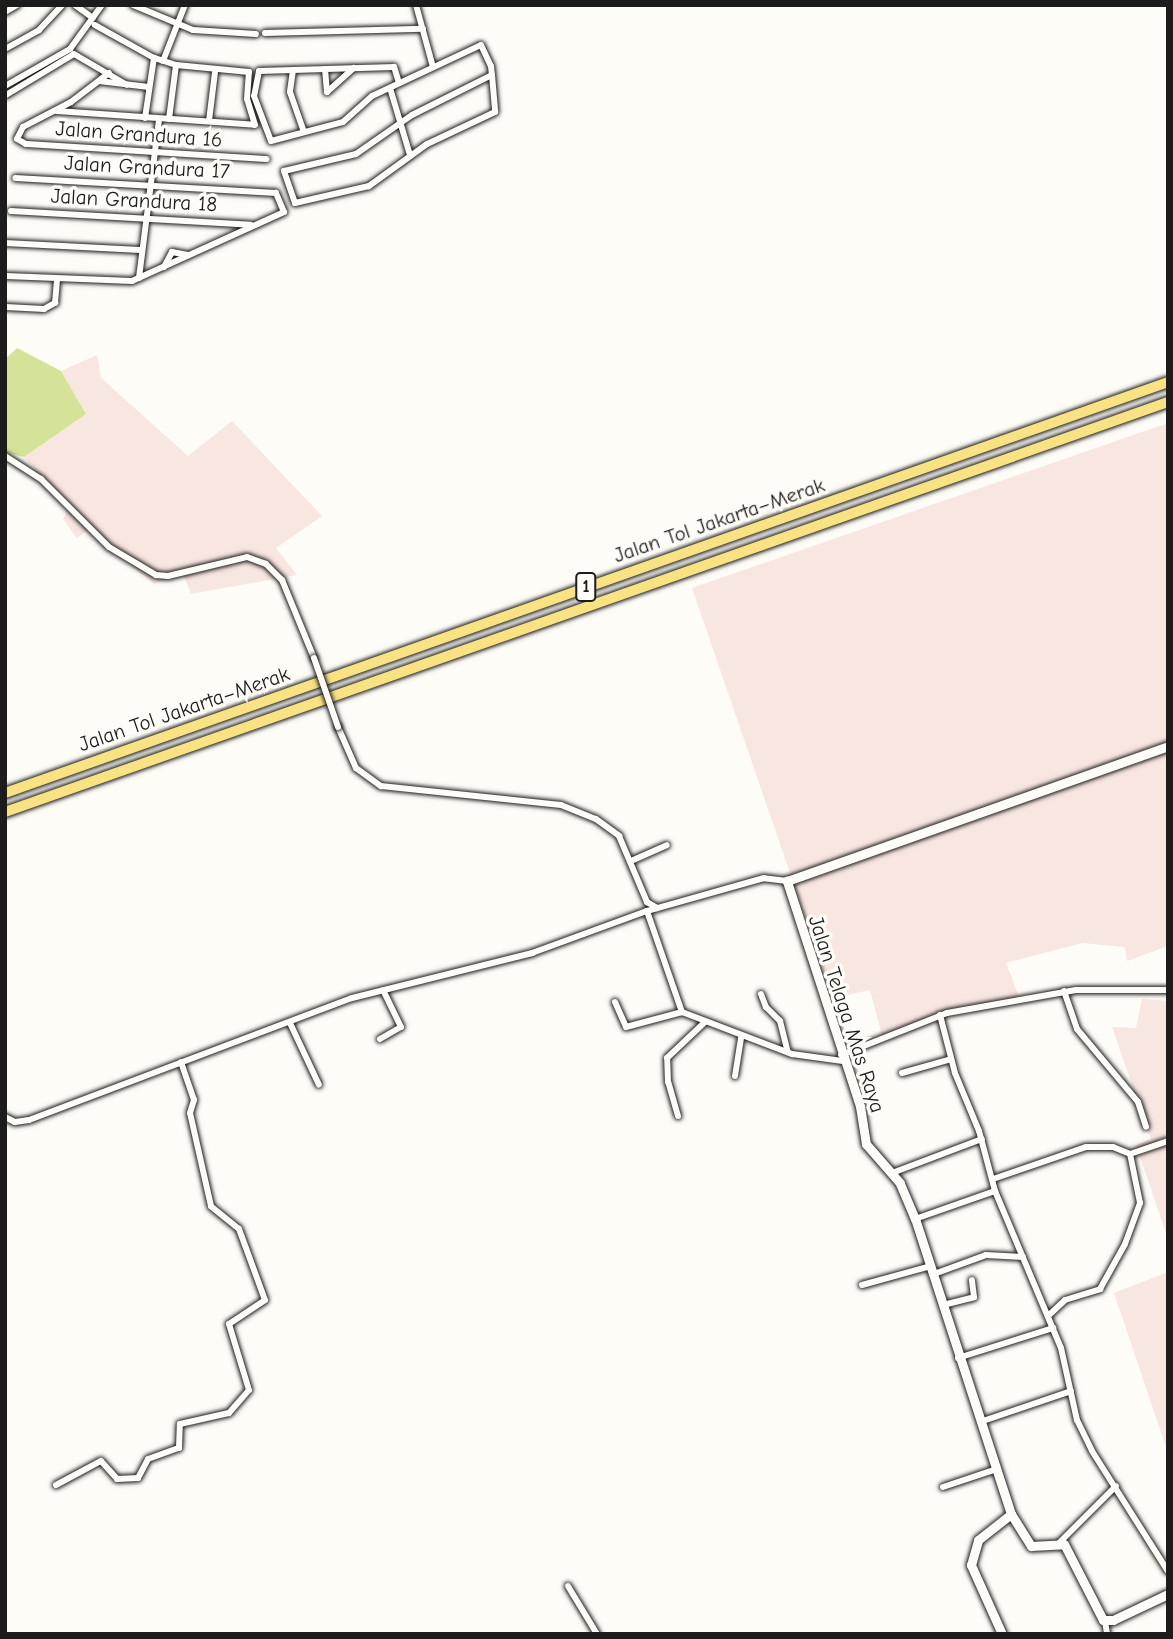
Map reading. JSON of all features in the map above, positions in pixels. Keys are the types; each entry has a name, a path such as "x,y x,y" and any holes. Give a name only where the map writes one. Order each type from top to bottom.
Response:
{"highway":[{"name":"Jalan Tol Jakarta–Merak","path":"5,793 1168,382"},
{"name":"Jalan Tol Jakarta–Merak","path":"5,812 1168,402"}],"main road":[{"path":"787,881 1168,747"},
{"name":"Jalan Telaga Mas Raya","path":"787,881 842,1058 860,1105 866,1144 892,1173 915,1219 978,1423 1011,1514 1029,1545 1060,1542"},
{"path":"1002,1634 971,1565 978,1540 1011,1514"},
{"path":"1060,1542 1097,1616 1105,1621 1168,1594"}],"street":[{"path":"5,12 17,5"},
{"path":"5,48 39,30 62,5"},
{"path":"57,111 256,125 247,99 249,72 215,72 153,58 94,21 75,5"},
{"path":"5,86 62,55 94,21 102,5"},
{"path":"133,5 177,25 256,34"},
{"path":"163,61 185,5"},
{"path":"416,5 433,67"},
{"path":"265,33 422,29"},
{"path":"399,83 394,67 259,71 254,96 271,141 343,122 372,96 481,45 492,75 495,112 411,155 369,186 295,203 284,171 356,153 400,121 492,75"},
{"path":"6,95 74,54 127,85"},
{"path":"145,118 153,58"},
{"path":"169,119 176,65"},
{"path":"325,69 327,92 354,68"},
{"path":"293,70 290,92 304,132"},
{"path":"209,121 215,72"},
{"path":"57,111 109,74"},
{"path":"98,81 149,87"},
{"path":"390,88 411,155"},
{"path":"71,102 71,113"},
{"name":"Jalan Grandura 16","path":"57,111 17,133 26,144 267,159"},
{"path":"139,278 140,250 159,119"},
{"name":"Jalan Grandura 17","path":"15,178 276,192 283,214 254,225"},
{"name":"Jalan Grandura 18","path":"11,211 254,225"},
{"path":"6,276 127,282 254,225"},
{"path":"5,243 140,250"},
{"path":"6,307 44,309 55,303 57,279"},
{"path":"5,456 41,479 108,547 156,575 168,576 247,557 266,564 282,579 356,768 381,786 575,809 619,836 647,902 657,908"},
{"path":"632,862 667,845"},
{"path":"5,1117 15,1122 29,1120 383,990 531,953 647,911 764,878 787,881"},
{"path":"647,911 682,1012"},
{"path":"380,1039 401,1027 383,990"},
{"path":"615,1002 626,1027 682,1012 741,1037 788,1052 842,1058 940,1015 1064,991 1168,990"},
{"path":"1064,991 1077,1030 1134,1097 1146,1127"},
{"path":"761,994 766,1007 780,1021 788,1052"},
{"path":"940,1015 951,1059 982,1139 995,1191 1053,1328 1073,1407 1091,1451 1116,1486 1168,1571"},
{"path":"678,1116 668,1082 667,1058 705,1022"},
{"path":"290,1023 319,1085"},
{"path":"736,1076 741,1037"},
{"path":"902,1073 951,1059"},
{"path":"56,1485 101,1461 117,1479 138,1478 148,1459 179,1448 180,1424 229,1413 249,1390 229,1324 265,1300 239,1229 211,1206 190,1113 194,1100 181,1062"},
{"path":"892,1173 982,1139"},
{"path":"993,1179 1086,1147 1113,1147 1130,1154 1168,1141"},
{"path":"1048,1316 1065,1300 1100,1289 1120,1254 1139,1211 1130,1154"},
{"path":"915,1219 995,1191"},
{"path":"862,1285 986,1255 1023,1257"},
{"path":"943,1305 974,1297 972,1280"},
{"path":"957,1358 1053,1328"},
{"path":"978,1423 1071,1391"},
{"path":"943,1487 994,1470"},
{"path":"1060,1542 1116,1486"},
{"path":"568,1586 597,1634"},
{"path":"1105,1621 1107,1634"}],"shaded area":[{"path":"97,355 101,378 188,456 232,421 322,516 276,548 297,575 191,594 183,574 154,584 88,530 77,538 63,519 69,508 24,457 86,414 61,371"},
{"path":"1168,423 1168,946 1127,961 1125,947 1082,943 1006,963 1020,999 944,1011 882,1036 870,990 833,998 692,588"},
{"path":"1142,999 1168,1001 1168,1239 1136,1145 1151,1139 1112,1027 1136,1028"},
{"path":"1168,1272 1168,1453 1114,1293"}],"green space":[{"path":"17,348 61,371 86,414 24,457 5,452 5,359"}]}
